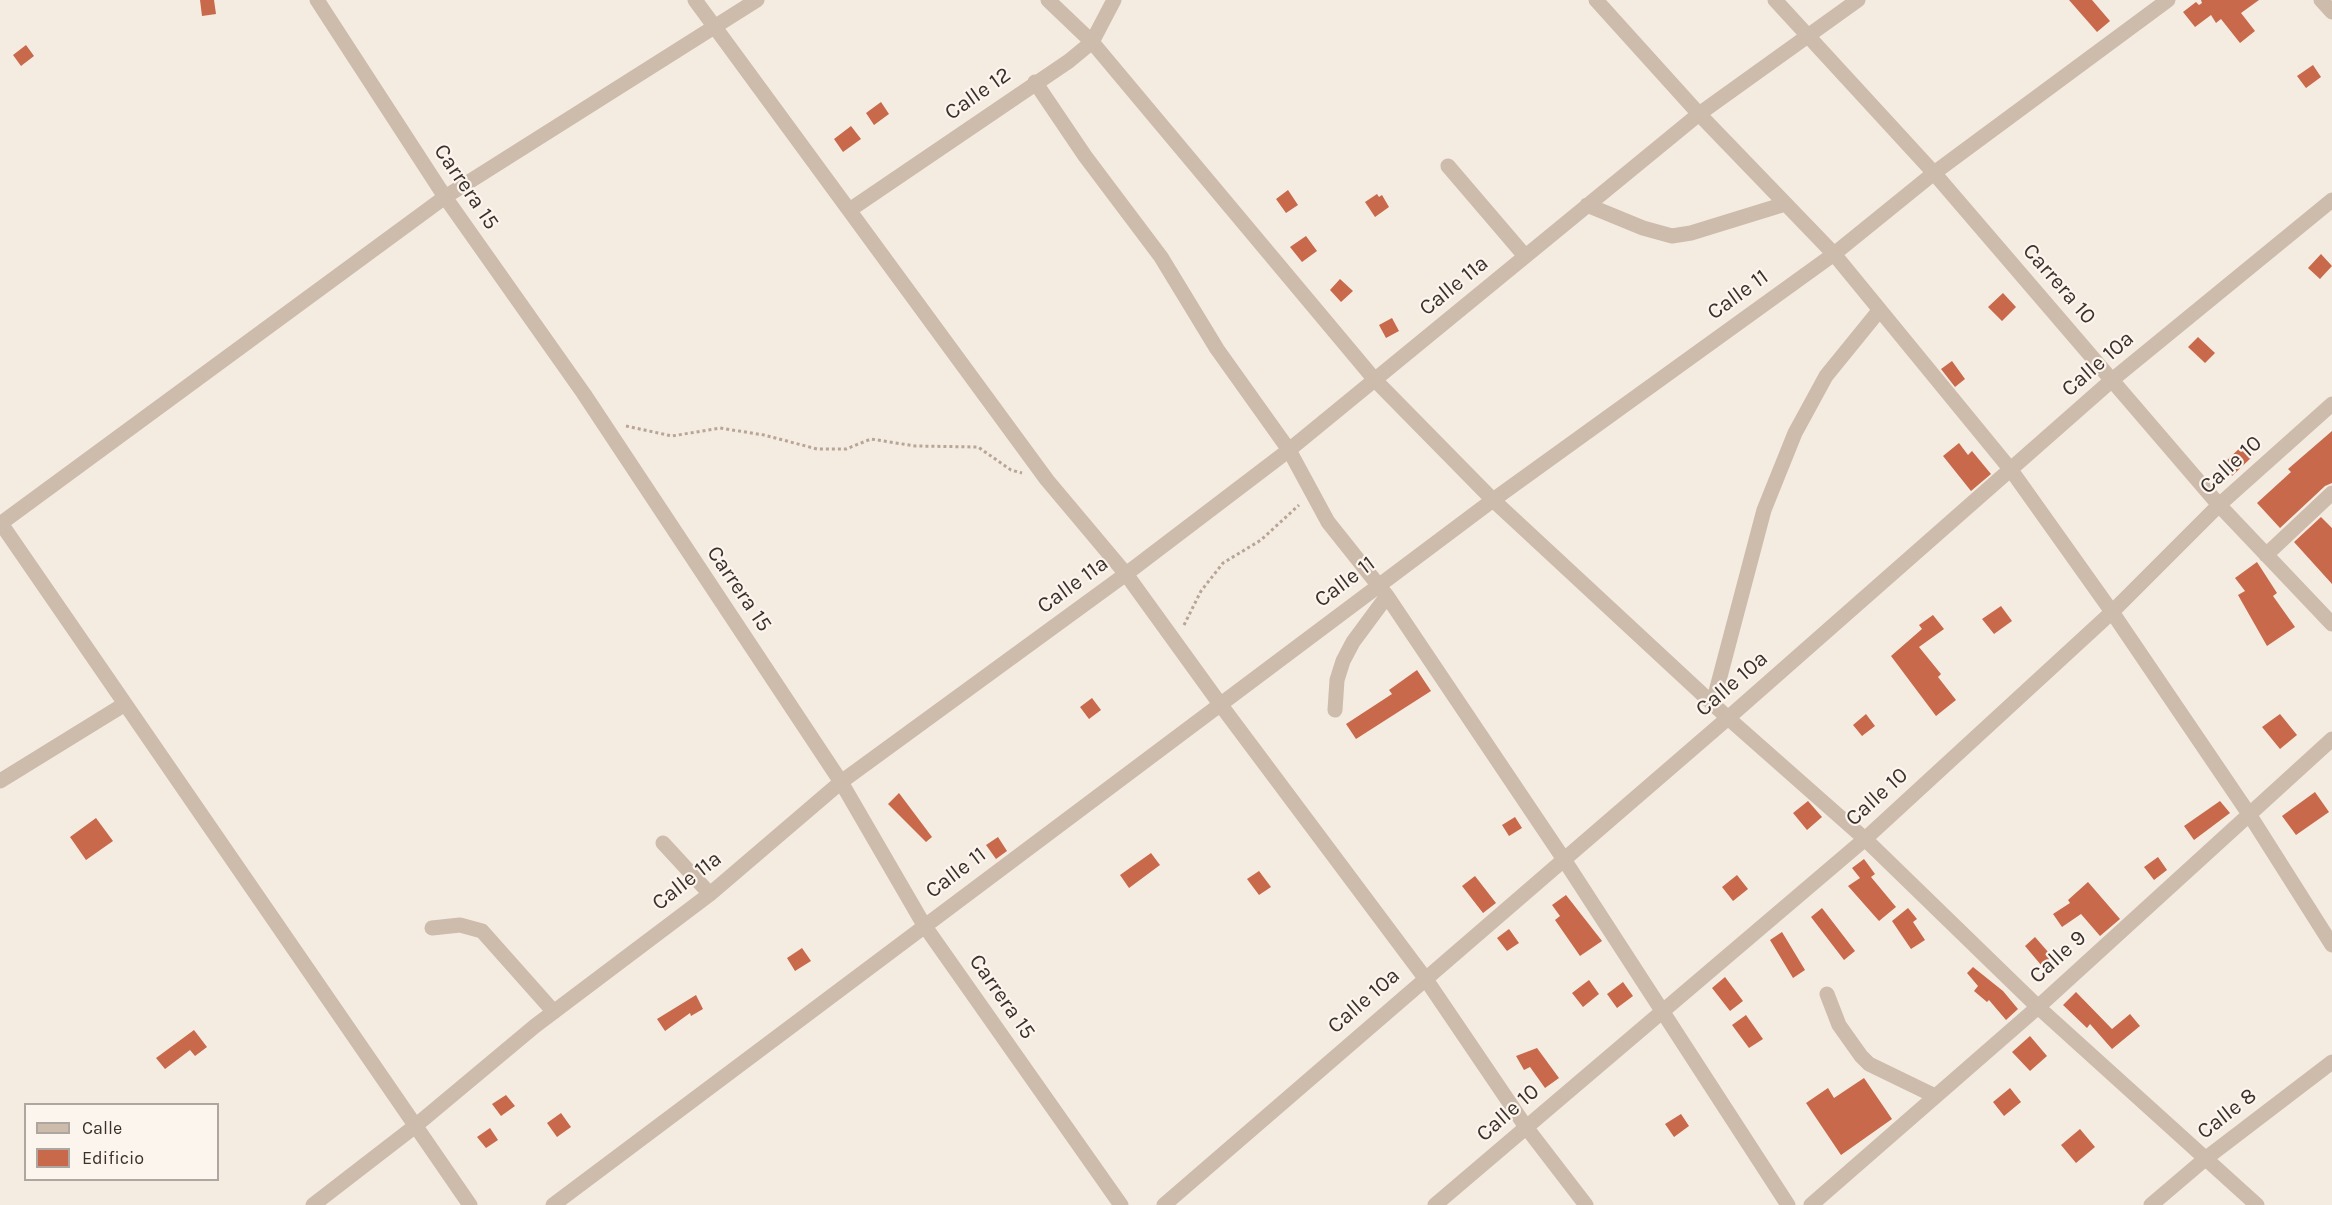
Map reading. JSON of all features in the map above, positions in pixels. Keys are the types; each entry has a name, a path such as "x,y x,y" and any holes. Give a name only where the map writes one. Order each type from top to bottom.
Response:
{"street":[{"name":"Carrera 15","path":"317,0 445,197 584,394 841,782 924,925 1121,1205"},
{"path":"695,0 851,209 1047,480 1126,574 1220,705 1425,978 1526,1127 1586,1205"},
{"path":"470,1205 414,1127 0,523 445,197 757,0"},
{"path":"1048,0 1092,42 1375,380 1493,500 1728,718 1865,838 2038,1006 2257,1205"},
{"name":"Calle 12","path":"851,209 1069,61 1092,42 1114,0"},
{"path":"1596,0 1699,114 1834,254 1878,312 2011,470 2112,612 2250,814 2332,945"},
{"name":"Carrera 10","path":"1775,0 1934,173 2219,505 2330,619"},
{"name":"Calle 11a","path":"313,1205 414,1127 554,1012 710,894 841,782 1126,574 1289,450 1699,114 1858,0"},
{"name":"Calle 11","path":"553,1205 1220,705 1383,590 1493,500 1834,254 1934,173 2168,0"},
{"path":"2321,0 2332,12"},
{"path":"1035,82 1085,156 1161,257 1217,349 1289,450 1328,522 1383,590 1563,858 1788,1205"},
{"path":"1448,166 1525,256"},
{"name":"Calle 10a","path":"1164,1205 1563,858 1728,718 2112,380 2332,200"},
{"path":"1587,205 1643,228 1672,236 1691,233 1785,204"},
{"path":"1713,704 1764,510 1795,433 1826,376 1878,312"},
{"name":"Calle 10","path":"1435,1205 1865,838 2112,612 2219,505 2332,404"},
{"path":"2266,555 2332,493"},
{"path":"1335,710 1337,680 1343,662 1383,590"},
{"path":"0,781 125,704"},
{"name":"Calle 9","path":"1811,1205 2038,1006 2332,739"},
{"path":"663,843 710,894"},
{"path":"432,928 460,925 482,931 554,1012"},
{"path":"1827,994 1849,1043 1869,1064 1935,1096"},
{"name":"Calle 8","path":"2151,1205 2205,1159 2332,1062"}],"path":[{"path":"606,430 619,425 672,436 720,428 764,435 817,449 846,449 872,439 915,446 978,447 1011,470 1047,480"},
{"path":"1176,645 1201,591 1223,563 1261,540 1300,504 1316,500"}],"building":[{"path":"200,0 214,0 216,14 202,16"},
{"path":"2069,0 2092,0 2110,21 2097,32"},
{"path":"2201,0 2259,0 2241,13 2255,31 2240,43 2221,19 2216,23 2211,15 2195,27 2183,12 2196,2 2199,5 2202,3"},
{"path":"26,45 34,56 21,66 13,55"},
{"path":"2313,65 2321,77 2306,88 2297,76"},
{"path":"881,102 889,114 874,125 866,113"},
{"path":"851,126 861,139 843,152 834,139"},
{"path":"1288,190 1298,205 1286,213 1276,199"},
{"path":"1377,194 1379,197 1382,195 1389,207 1375,217 1365,202"},
{"path":"1306,236 1317,251 1302,262 1290,247"},
{"path":"2321,254 2332,266 2320,279 2308,268"},
{"path":"1340,279 1353,291 1341,302 1330,290"},
{"path":"2003,293 2016,307 2002,321 1988,307"},
{"path":"1392,318 1399,331 1386,338 1379,325"},
{"path":"2198,337 2215,353 2205,363 2188,347"},
{"path":"1952,361 1965,379 1955,387 1941,369"},
{"path":"2332,431 2332,483 2325,486 2280,528 2257,503 2291,472 2288,469"},
{"path":"1959,443 1968,455 1972,451 1991,474 1971,491 1943,456"},
{"path":"2244,444 2254,455 2232,476 2222,465"},
{"path":"2321,517 2332,528 2332,584 2294,542"},
{"path":"2257,562 2277,593 2273,596 2295,627 2267,646 2238,595 2245,591 2235,578"},
{"path":"2001,606 2012,621 1994,634 1982,619"},
{"path":"1933,615 1944,629 1919,647 1941,674 1938,677 1956,700 1936,716 1891,656 1922,629 1919,625"},
{"path":"1417,670 1431,691 1356,739 1346,724 1392,694 1389,690"},
{"path":"1092,698 1101,710 1089,719 1080,707"},
{"path":"1866,714 1875,726 1862,736 1853,725"},
{"path":"2280,714 2297,735 2280,749 2262,727"},
{"path":"2315,792 2329,812 2296,835 2282,816"},
{"path":"899,793 932,837 926,842 888,804"},
{"path":"1808,801 1822,817 1807,830 1793,813"},
{"path":"2220,801 2230,813 2194,840 2184,826"},
{"path":"1515,817 1522,828 1509,836 1502,825"},
{"path":"96,818 113,841 86,860 70,837"},
{"path":"998,837 1007,851 996,859 986,845"},
{"path":"1151,853 1160,865 1129,888 1120,875"},
{"path":"2158,857 2167,870 2154,880 2144,867"},
{"path":"1864,859 1875,874 1871,877 1896,907 1879,921 1848,886 1860,878 1852,868"},
{"path":"1259,871 1271,887 1259,895 1247,879"},
{"path":"1737,875 1748,889 1733,901 1722,887"},
{"path":"1475,876 1496,903 1483,913 1462,886"},
{"path":"2088,882 2120,919 2100,936 2081,914 2062,927 2053,914 2070,903 2068,900"},
{"path":"1566,895 1602,941 1580,956 1555,920 1560,916 1552,905"},
{"path":"1822,908 1855,951 1844,960 1811,917"},
{"path":"1908,908 1917,919 1913,922 1925,940 1911,949 1892,921"},
{"path":"1509,929 1519,943 1507,951 1497,938"},
{"path":"1782,932 1805,970 1793,978 1770,940"},
{"path":"2035,937 2049,953 2049,959 2041,965 2025,946"},
{"path":"802,948 811,961 795,971 787,958"},
{"path":"1973,967 2003,991 2018,1009 2006,1020 1989,1000 1987,1002 1974,991 1978,986 1967,973"},
{"path":"1725,977 1743,1001 1730,1011 1712,988"},
{"path":"1589,980 1599,994 1583,1007 1572,993"},
{"path":"1623,982 1633,996 1617,1008 1607,994"},
{"path":"2076,992 2112,1029 2130,1014 2140,1026 2112,1049 2090,1024 2087,1028 2063,1005"},
{"path":"696,995 703,1009 691,1016 690,1013 665,1031 657,1019"},
{"path":"1746,1015 1763,1039 1749,1048 1732,1025"},
{"path":"194,1030 207,1047 195,1056 190,1050 165,1069 156,1058"},
{"path":"2030,1036 2047,1056 2030,1071 2012,1052"},
{"path":"1537,1048 1559,1078 1545,1088 1530,1067 1524,1070 1516,1056"},
{"path":"1864,1078 1892,1119 1841,1155 1806,1103 1828,1088 1834,1098"},
{"path":"2010,1088 2021,1102 2004,1116 1993,1102"},
{"path":"506,1095 515,1106 501,1116 492,1104"},
{"path":"561,1113 571,1127 557,1137 547,1123"},
{"path":"1681,1114 1689,1126 1674,1137 1665,1124"},
{"path":"490,1128 498,1140 486,1148 477,1137"},
{"path":"2080,1129 2095,1147 2076,1163 2061,1145"}]}
